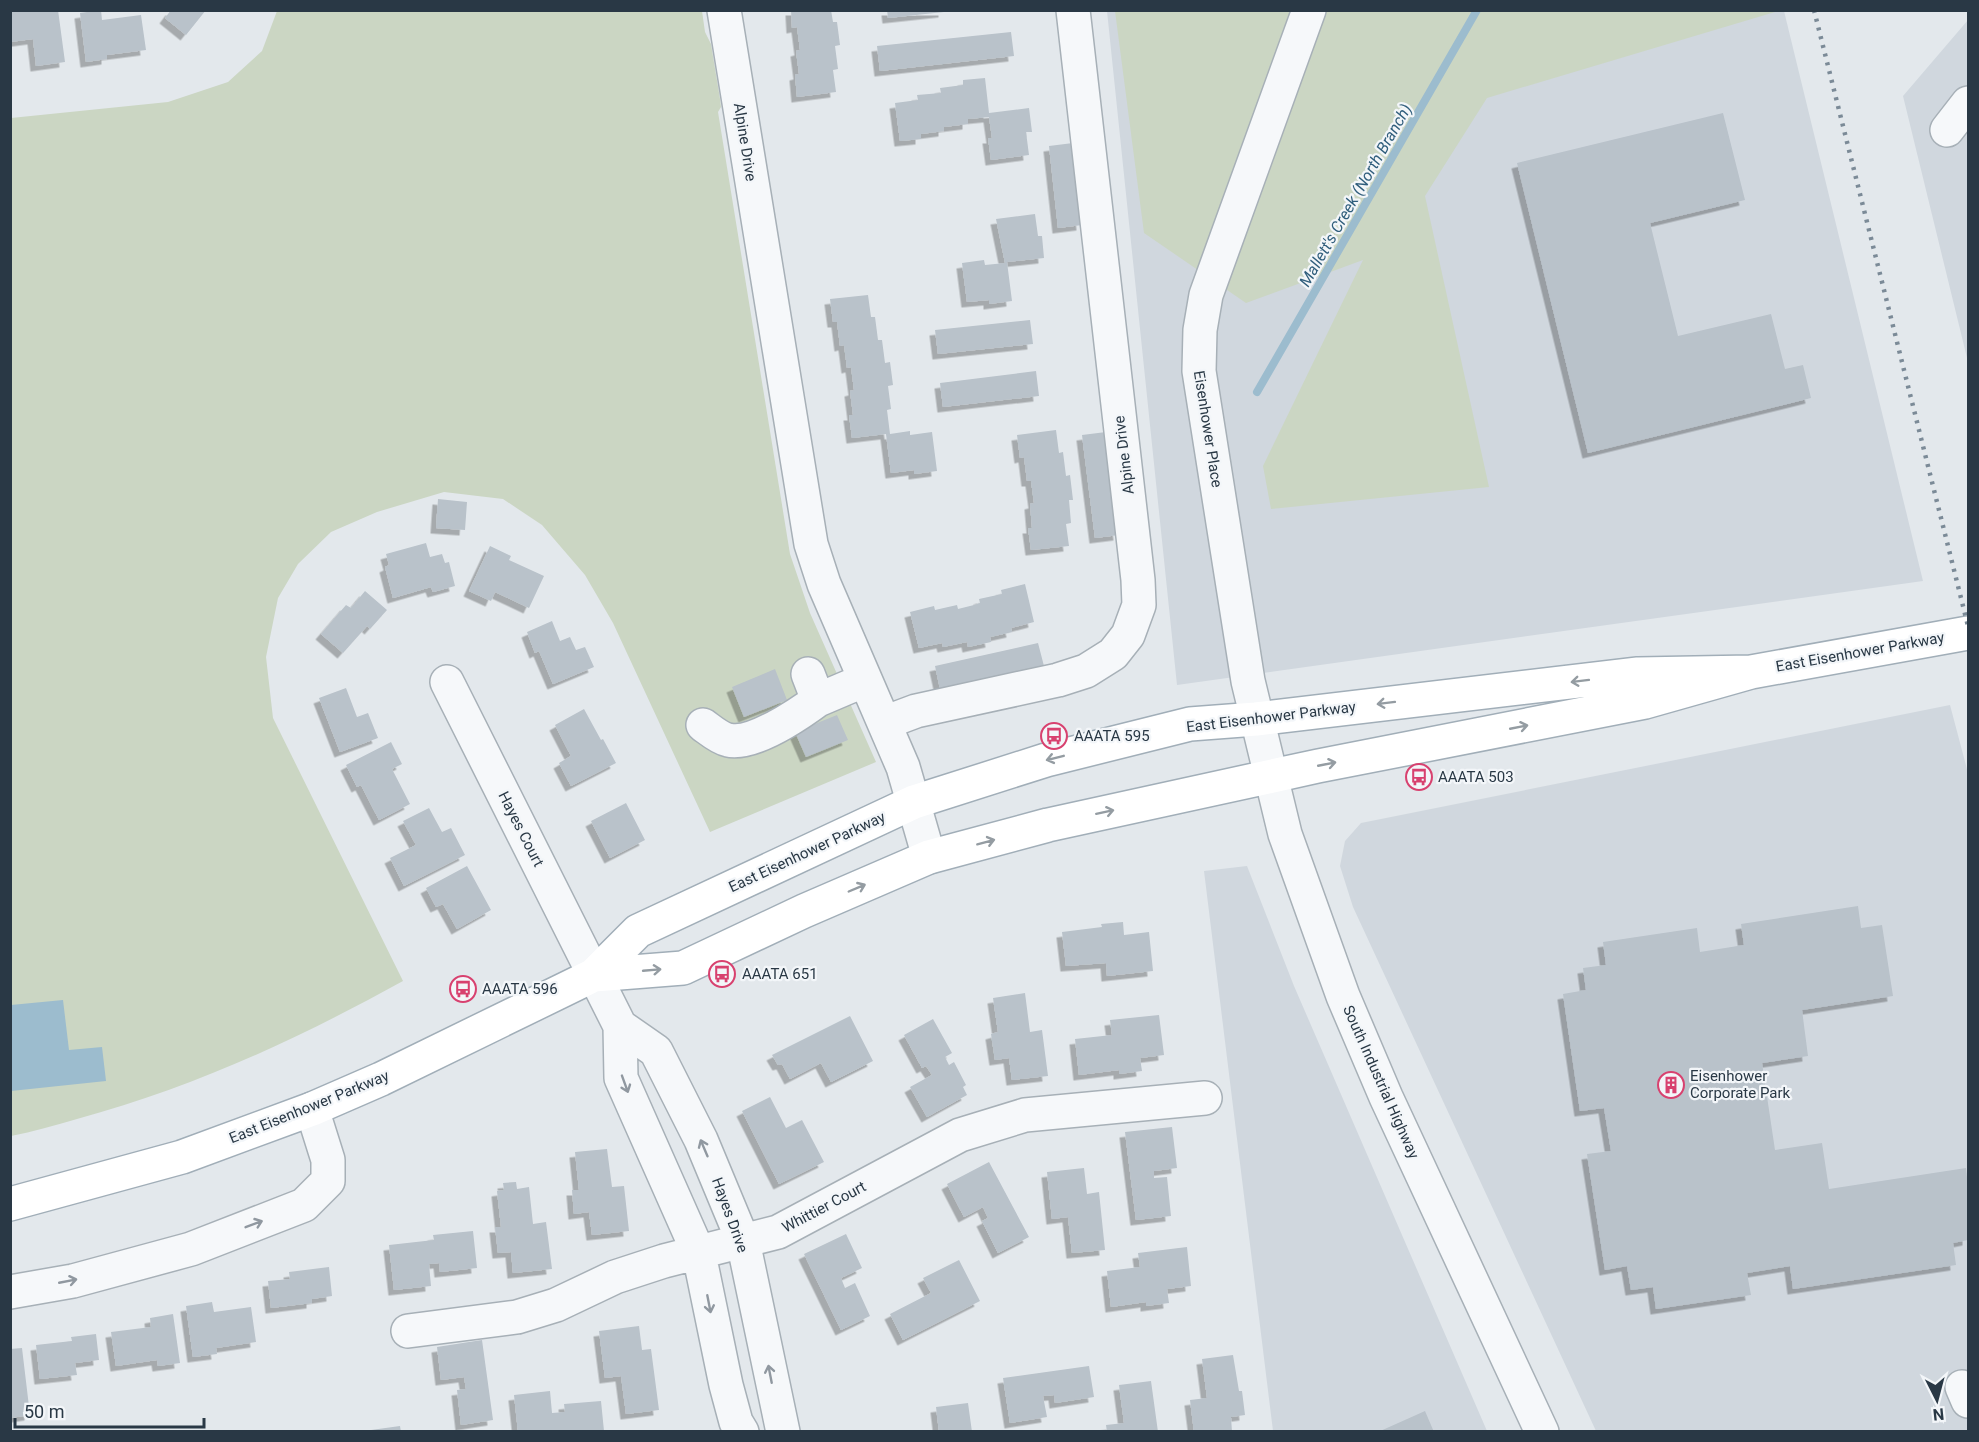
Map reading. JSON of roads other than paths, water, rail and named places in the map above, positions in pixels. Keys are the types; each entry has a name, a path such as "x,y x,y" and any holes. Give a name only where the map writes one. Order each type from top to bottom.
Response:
{"main road":[{"name":"East Eisenhower Parkway","path":"594,975 683,968 804,911 929,857 1082,817 1645,702 1751,672 1968,633"},
{"name":"East Eisenhower Parkway","path":"10,1204 182,1157 312,1109 381,1079 594,975 638,931 914,802 1046,760 1190,724 1256,719 1638,674 1751,672"}],"street":[{"name":"Alpine Drive","path":"724,10 811,544 824,584 903,767 929,857"},
{"name":"Alpine Drive","path":"884,723 916,711 1058,680 1086,671 1113,654 1128,635 1139,605 1073,10"},
{"name":"Eisenhower Place","path":"1256,719 1199,371 1199,340 1206,295 1309,10"},
{"path":"1947,130 1968,103"},
{"path":"703,725 728,740 746,740 800,714 813,687 866,680"},
{"name":"Hayes Court","path":"447,682 594,975"},
{"name":"South Industrial Highway","path":"1256,719 1286,834 1343,996 1386,1097 1542,1431"},
{"name":"Hayes Drive","path":"594,975 620,1026 621,1078 699,1254 726,1384 736,1422 742,1431"},
{"name":"Hayes Drive","path":"620,1026 656,1051 701,1140 743,1241 783,1431"},
{"name":"Whittier Court","path":"408,1332 517,1317 556,1305 615,1277 664,1261 699,1254 778,1232 960,1135 1025,1115 1204,1098"},
{"path":"10,1292 73,1281 191,1249 304,1204 328,1180 328,1160 312,1109"}],"water":[{"path":"63,1000 69,1050 102,1047 106,1081 11,1091 11,1005"}],"waterway":[{"name":"Mallett's Creek (North Branch)","path":"1257,392 1477,10"}],"railway":[{"path":"1814,10 1968,626"}],"place":[{"name":"AAATA 595","path":"1054,736"},
{"name":"AAATA 503","path":"1419,777"},
{"name":"AAATA 651","path":"722,974"},
{"name":"AAATA 596","path":"463,989"},
{"name":"Eisenhower Corporate Park","path":"1671,1085"}]}
